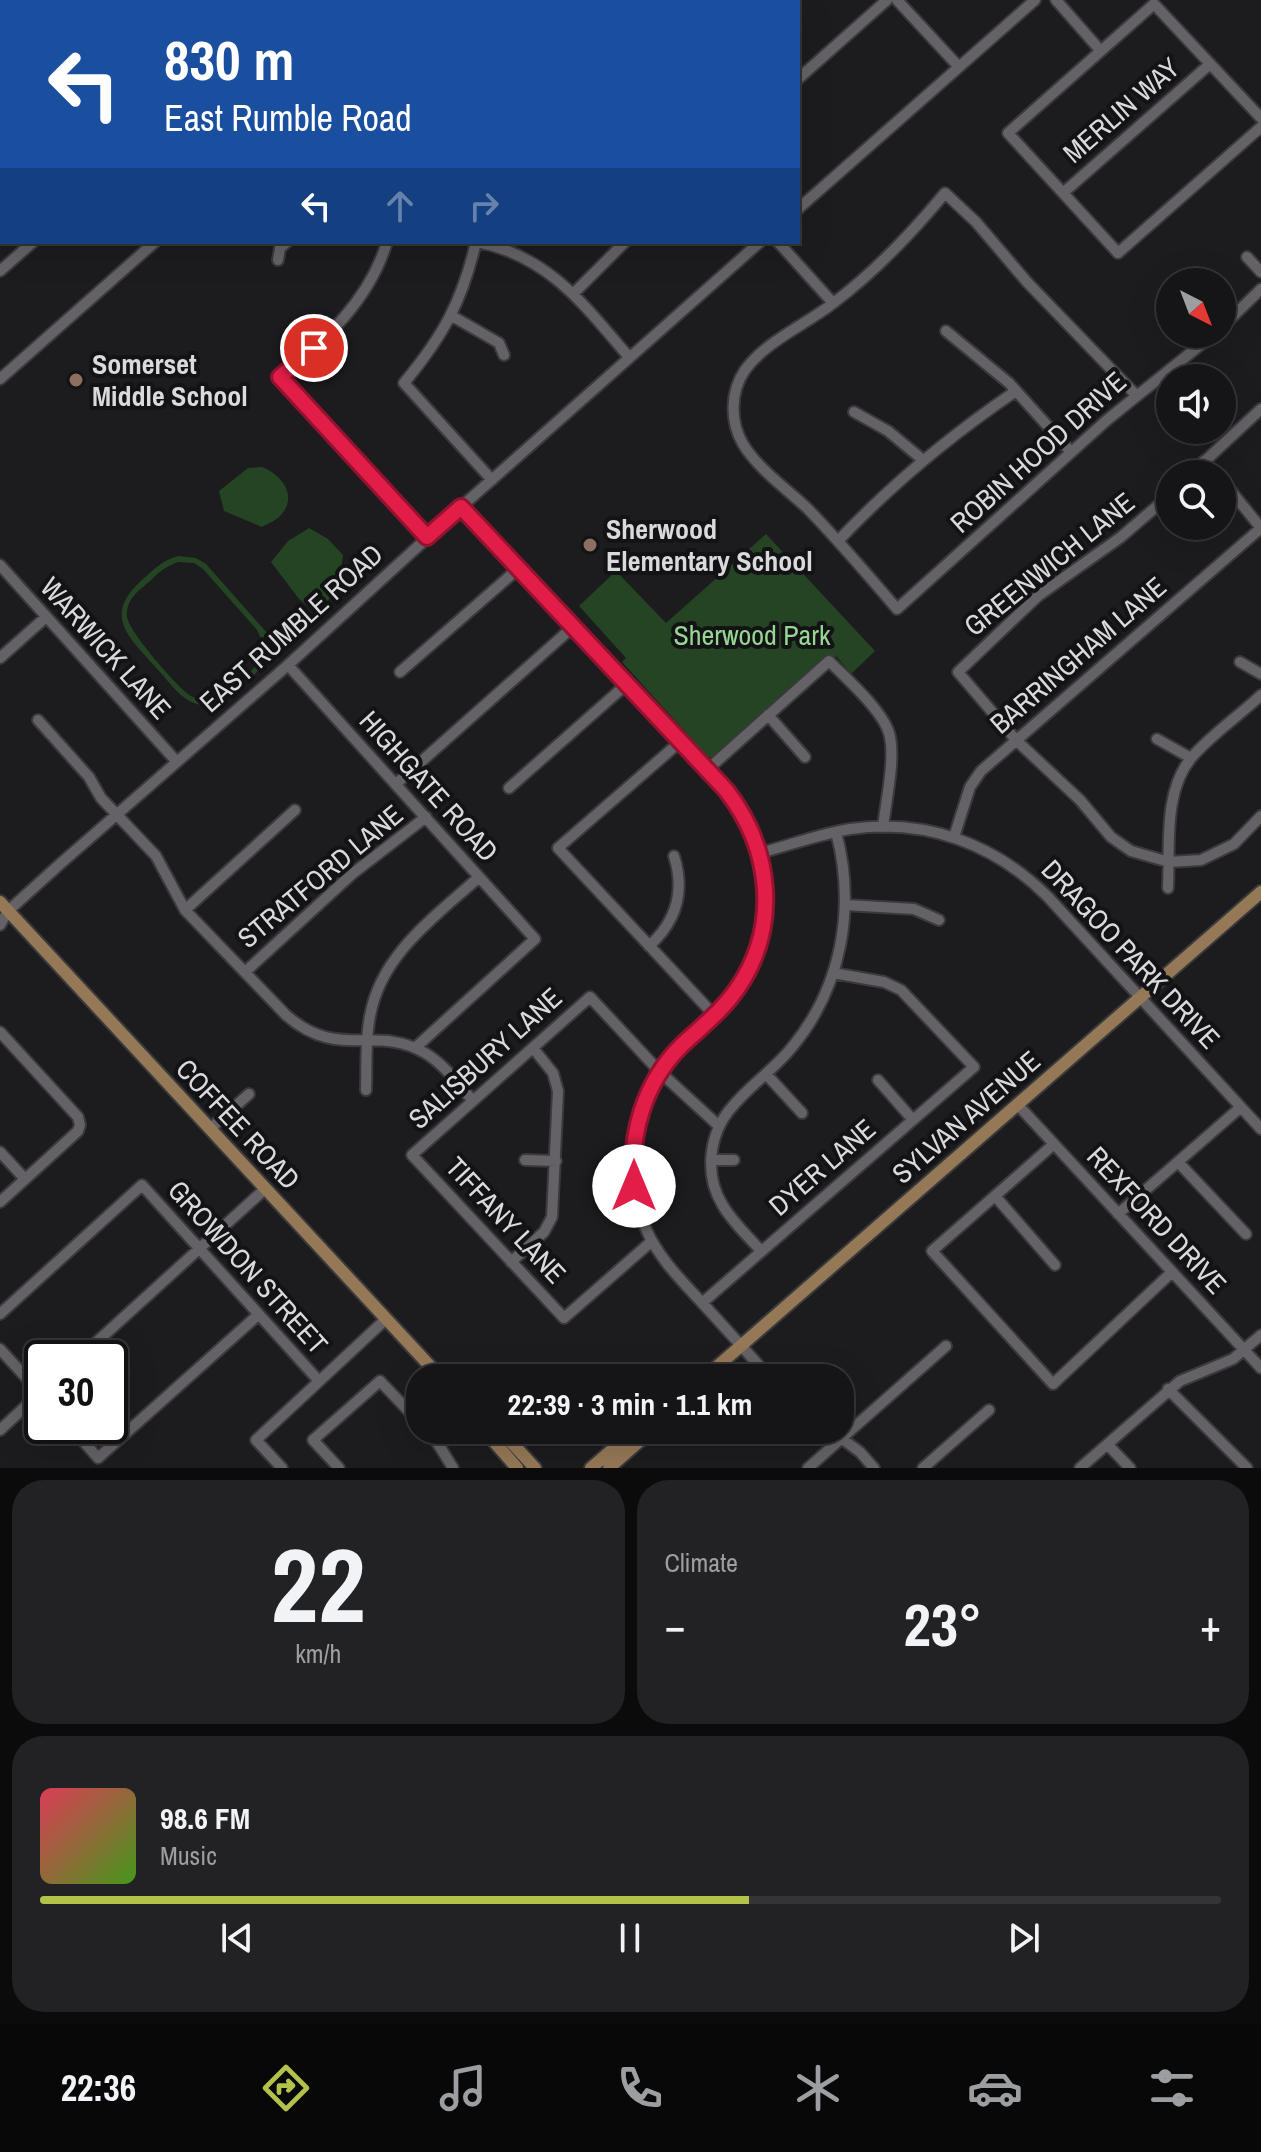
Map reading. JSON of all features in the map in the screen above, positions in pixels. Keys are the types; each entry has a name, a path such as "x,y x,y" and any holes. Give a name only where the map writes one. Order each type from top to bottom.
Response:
{"main road":[{"name":"SYLVAN AVENUE","path":"720,1364 1261,892"},
{"name":"COFFEE ROAD","path":"4,907 428,1364"},
{"path":"496,1444 517,1468"},
{"path":"513,1444 535,1468"},
{"path":"591,1468 619,1444"},
{"path":"609,1468 636,1444"}],"street":[{"path":"800,77 887,0"},
{"path":"897,0 959,67"},
{"path":"800,207 1035,0"},
{"path":"1056,0 1100,50"},
{"path":"1261,118 1154,4 1008,133 1118,253 1261,127"},
{"name":"MERLIN WAY","path":"1063,193 1210,64"},
{"path":"1016,391 923,460 838,541 756,460 738,434 734,416 735,394 747,367 833,303 901,243 945,193 976,222 1027,282 1137,396"},
{"path":"0,271 31,244"},
{"path":"0,379 153,244"},
{"path":"278,260 280,248 285,244"},
{"path":"386,244 377,269 358,303 280,377 427,537"},
{"path":"475,244 452,316 430,351 404,383 492,480"},
{"path":"484,244 512,251 555,276 574,293 629,357"},
{"path":"574,293 623,244"},
{"name":"EAST RUMBLE ROAD","path":"0,925 4,907 288,665 427,537 758,244"},
{"path":"780,244 833,303"},
{"path":"1247,257 1261,272"},
{"path":"1236,313 1261,289"},
{"path":"452,316 499,343 504,355"},
{"path":"946,331 1016,391 1071,452"},
{"name":"ROBIN HOOD DRIVE","path":"1176,364 1194,348"},
{"name":"ROBIN HOOD DRIVE","path":"838,541 897,609 1071,452 1156,380"},
{"path":"1236,431 1261,409"},
{"path":"854,412 888,431 923,460"},
{"path":"1205,460 1222,444"},
{"path":"1236,497 1261,528"},
{"path":"461,507 628,683 737,804 760,853 766,899 757,949 736,991 660,1072 641,1113 633,1157 638,1205 652,1241 670,1267 758,1364"},
{"name":"GREENWICH LANE","path":"1017,741 958,672 1038,596 1121,537 1156,507"},
{"name":"BARRINGHAM LANE","path":"954,837 974,779 1261,528"},
{"name":"WARWICK LANE","path":"0,565 177,762"},
{"path":"400,672 519,568"},
{"path":"0,658 46,617"},
{"path":"396,784 574,626"},
{"path":"707,770 829,661 881,717 889,731 891,745 883,827"},
{"path":"1240,662 1261,674"},
{"name":"HIGHGATE ROAD","path":"288,665 535,939 415,1048"},
{"path":"509,788 628,683"},
{"path":"1168,888 1175,790 1191,758 1261,695"},
{"path":"768,715 805,757"},
{"path":"38,720 89,777 101,798 156,856 185,910 286,1015 304,1029 330,1040 394,1041 415,1048 443,1067 473,1101"},
{"path":"1157,739 1191,758"},
{"path":"681,741 558,848 714,1015"},
{"path":"1017,741 1120,844 1143,856 1169,862 1201,860 1234,844 1261,816"},
{"path":"185,910 295,810"},
{"name":"STRATFORD LANE","path":"245,972 352,874 426,817"},
{"name":"DRAGOO PARK DRIVE","path":"760,853 836,832 883,827 922,829 954,837 1002,859 1032,882 1261,1129"},
{"path":"761,1251 722,1204 714,1185 711,1160 719,1126 734,1104 806,1029 833,973 842,941 846,905 844,866 836,832"},
{"path":"649,946 667,928 676,909 680,880 674,856"},
{"path":"366,1090 372,1004 392,962 409,941 479,877"},
{"path":"846,905 914,909 939,920"},
{"name":"DYER LANE","path":"702,1303 974,1067 901,990 884,982 833,973"},
{"name":"SALISBURY LANE","path":"412,1155 590,997 660,1072"},
{"path":"0,1032 78,1117 80,1125 78,1131 0,1202"},
{"path":"511,1262 548,1225 554,1209 556,1082 549,1067 533,1048"},
{"path":"660,1072 719,1126"},
{"path":"766,1074 802,1113"},
{"path":"878,1080 913,1120"},
{"path":"210,1129 249,1094"},
{"name":"REXFORD DRIVE","path":"1017,1104 1261,1368"},
{"path":"1118,1214 1241,1107"},
{"path":"1054,1144 932,1251 1053,1384 1172,1272"},
{"path":"0,1152 25,1179"},
{"name":"TIFFANY LANE","path":"412,1155 564,1318 652,1241"},
{"path":"525,1160 556,1161"},
{"path":"711,1160 734,1160"},
{"path":"1178,1162 1246,1234"},
{"name":"GROWDON STREET","path":"0,1314 142,1185 319,1381"},
{"path":"99,1340 266,1188"},
{"path":"995,1196 1055,1265"},
{"path":"128,1431 258,1315"},
{"path":"282,1468 256,1440 386,1319"},
{"path":"1080,1468 1168,1389 1187,1377 1233,1359 1261,1335"},
{"path":"854,1427 946,1346"},
{"path":"0,1349 24,1375"},
{"path":"339,1468 313,1440 380,1381 406,1408"},
{"path":"1168,1389 1247,1468"},
{"path":"0,1430 24,1408"},
{"path":"923,1468 989,1410"},
{"path":"86,1444 98,1458 114,1444"},
{"path":"438,1444 453,1468"},
{"path":"808,1468 835,1444"},
{"path":"850,1444 874,1468"},
{"path":"1108,1445 1130,1468"}],"green space":[{"path":"262,467 282,481 288,502 279,517 262,527 224,511 219,491 248,468"},
{"path":"309,528 328,539 343,555 340,578 320,616 299,599 271,562 288,541"},
{"name":"Sherwood Park","path":"766,534 875,651 851,674 837,657 826,655 714,757 708,757 622,662 626,658 579,606 616,571 666,623"},
{"path":"178,556 196,558 206,564 284,652 279,655 268,643 264,662 258,671 230,696 214,705 195,703 183,697 139,649 125,628 122,617 123,605 130,593 154,569","holes":["179,562 194,563 203,569 257,630 261,642 260,658 253,668 226,694 207,700 191,696 176,683 144,646 127,616 128,605 134,596 159,573"]}],"place":[{"name":"Somerset Middle School","path":"76,380"},
{"name":"Sherwood Elementary School","path":"590,545"}],"route":[{"path":"314,348 280,377 427,537 461,507 726,790 753,833 766,885 765,916 757,949 736,991 679,1049 650,1089 635,1139 634,1186"}]}
